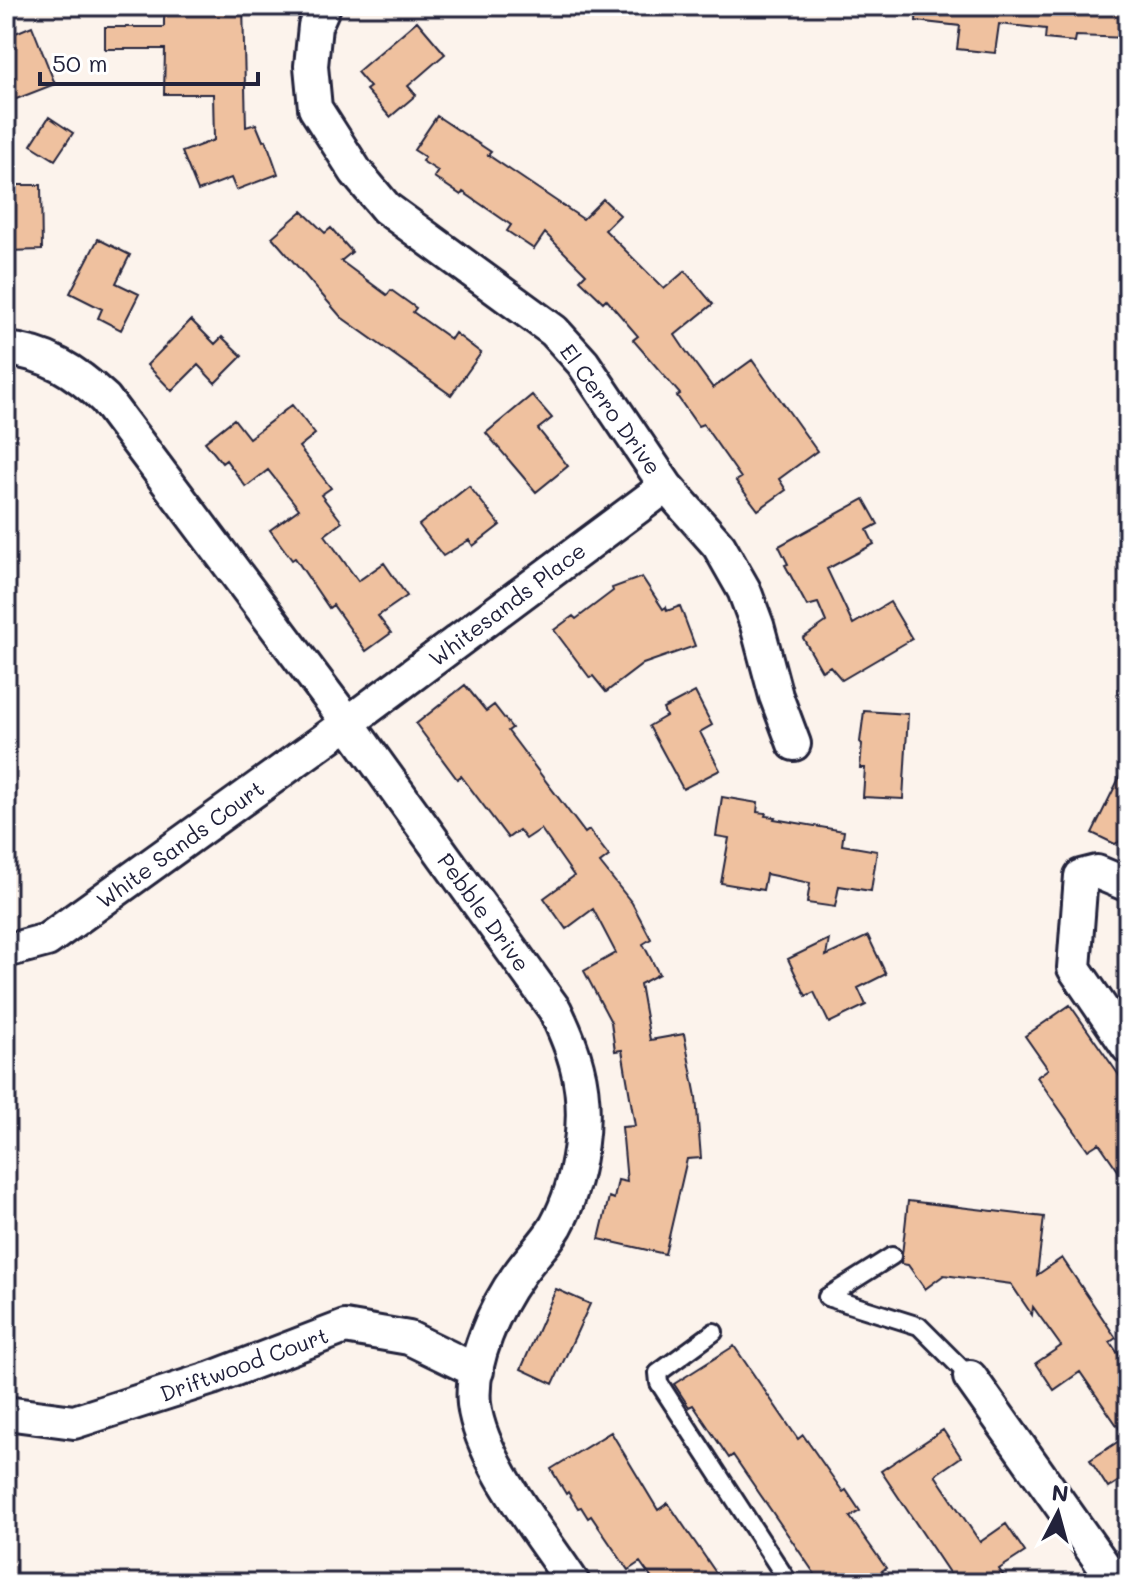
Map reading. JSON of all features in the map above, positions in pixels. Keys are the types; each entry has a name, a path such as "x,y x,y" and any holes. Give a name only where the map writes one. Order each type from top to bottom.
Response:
{"street":[{"name":"El Cerro Drive","path":"324,6 315,26 311,66 315,108 356,172 386,208 554,331 583,363 666,486 719,546 744,590 794,744"},
{"name":"Pebble Drive","path":"6,349 56,361 105,399 348,723 555,1010 568,1038 578,1069 581,1135 578,1168 555,1228 517,1276 484,1335 474,1403 483,1437 497,1468 573,1583"},
{"name":"Whitesands Place","path":"348,723 666,486"},
{"name":"White Sands Court","path":"6,951 47,940 348,723"},
{"path":"1128,885 1097,872 1081,876 1074,968 1128,1047"},
{"name":"Driftwood Court","path":"6,1413 74,1422 212,1378 345,1327 409,1338 477,1371"},
{"path":"970,1377 1116,1583"}],"lane":[{"path":"892,1256 827,1297 919,1326 970,1377"},
{"path":"714,1332 658,1373 659,1383 789,1583"}],"building":[{"path":"164,6 243,6 246,127 256,124 263,141 266,140 278,174 236,190 231,178 198,191 182,152 214,140 213,94 164,94 165,49 105,49 105,27 164,27"},
{"path":"917,6 1085,6 1128,10 1128,38 1076,36 1075,42 1045,39 1046,29 999,24 995,53 957,49 960,26 916,21"},
{"path":"417,21 445,54 408,86 416,95 390,117 366,90 370,87 357,72"},
{"path":"32,26 55,84 6,103 6,37"},
{"path":"437,116 491,152 488,155 583,219 603,199 620,215 605,230 664,289 685,271 713,304 675,335 713,388 752,360 817,451 779,479 786,490 758,510 736,481 741,478 703,424 698,426 677,396 680,394 633,340 638,336 606,299 603,302 580,280 586,274 545,233 534,249 507,231 511,225 463,192 461,195 434,177 438,171 422,161 425,157 414,150"},
{"path":"49,117 73,133 55,160 31,145"},
{"path":"6,185 41,185 42,250 6,251"},
{"path":"302,211 325,233 331,228 352,252 341,261 387,295 391,290 416,308 413,312 451,339 455,333 481,353 451,395 341,317 272,237"},
{"path":"98,239 130,255 116,283 139,294 121,330 98,318 102,309 70,293"},
{"path":"191,320 215,344 222,337 242,356 215,383 198,365 172,391 147,365"},
{"path":"532,395 552,418 538,429 568,466 536,492 486,433"},
{"path":"292,405 315,434 299,447 331,488 321,495 342,522 325,535 358,581 384,563 407,596 378,616 391,633 366,651 333,605 329,608 295,558 292,560 270,530 299,509 268,470 246,487 226,460 222,463 205,442 234,419 249,438"},
{"path":"469,486 500,525 473,546 469,540 443,556 419,525"},
{"path":"864,499 878,524 867,530 874,544 827,569 853,624 890,602 912,639 842,680 830,666 822,671 803,638 826,622 818,603 807,606 785,565 788,564 779,546"},
{"path":"642,577 663,609 666,607 667,611 680,606 695,646 643,664 606,692 593,676 590,678 554,630 573,616 576,619 613,591 612,588"},
{"path":"465,685 486,711 494,705 512,728 508,731 585,833 589,830 609,856 600,863 632,903 651,939 643,944 659,974 640,984 650,1040 684,1034 696,1097 701,1158 687,1159 665,1254 599,1239 609,1197 614,1199 618,1180 627,1182 622,1127 635,1126 622,1050 615,1051 611,1022 584,971 616,953 593,909 566,929 544,898 574,876 541,829 526,839 519,830 508,838 461,776 457,779 416,724"},
{"path":"695,692 712,725 700,732 720,770 683,789 649,726 666,716 663,709"},
{"path":"864,711 908,714 903,799 863,797 865,768 860,768 860,742"},
{"path":"1128,760 1128,836 1115,844 1092,833"},
{"path":"722,797 758,803 757,812 766,813 765,816 774,819 844,831 842,845 877,851 871,891 839,886 835,907 807,903 810,883 766,874 763,890 721,883 729,838 716,836"},
{"path":"868,936 886,974 858,988 866,1005 829,1023 814,992 806,996 788,959 829,939 826,956"},
{"path":"1070,1005 1128,1088 1128,1185 1099,1143 1088,1150 1037,1077 1048,1069 1025,1036"},
{"path":"908,1201 1044,1217 1037,1275 1062,1258 1116,1338 1110,1342 1128,1368 1128,1475 1108,1488 1090,1460 1125,1437 1080,1372 1054,1390 1036,1363 1061,1346 1033,1307 1032,1315 1011,1284 944,1275 925,1289 908,1265 901,1264"},
{"path":"556,1289 590,1304 553,1384 521,1369"},
{"path":"734,1346 798,1439 803,1435 860,1511 850,1517 886,1568 882,1571 891,1583 821,1583 733,1455 729,1458 693,1405 689,1407 674,1384"},
{"path":"943,1430 961,1457 935,1475 980,1542 1006,1524 1025,1552 999,1569 1008,1583 956,1583 881,1471"},
{"path":"611,1432 658,1510 668,1503 723,1583 655,1583 640,1562 628,1570 591,1516 588,1518 568,1492 566,1494 551,1469"}]}
